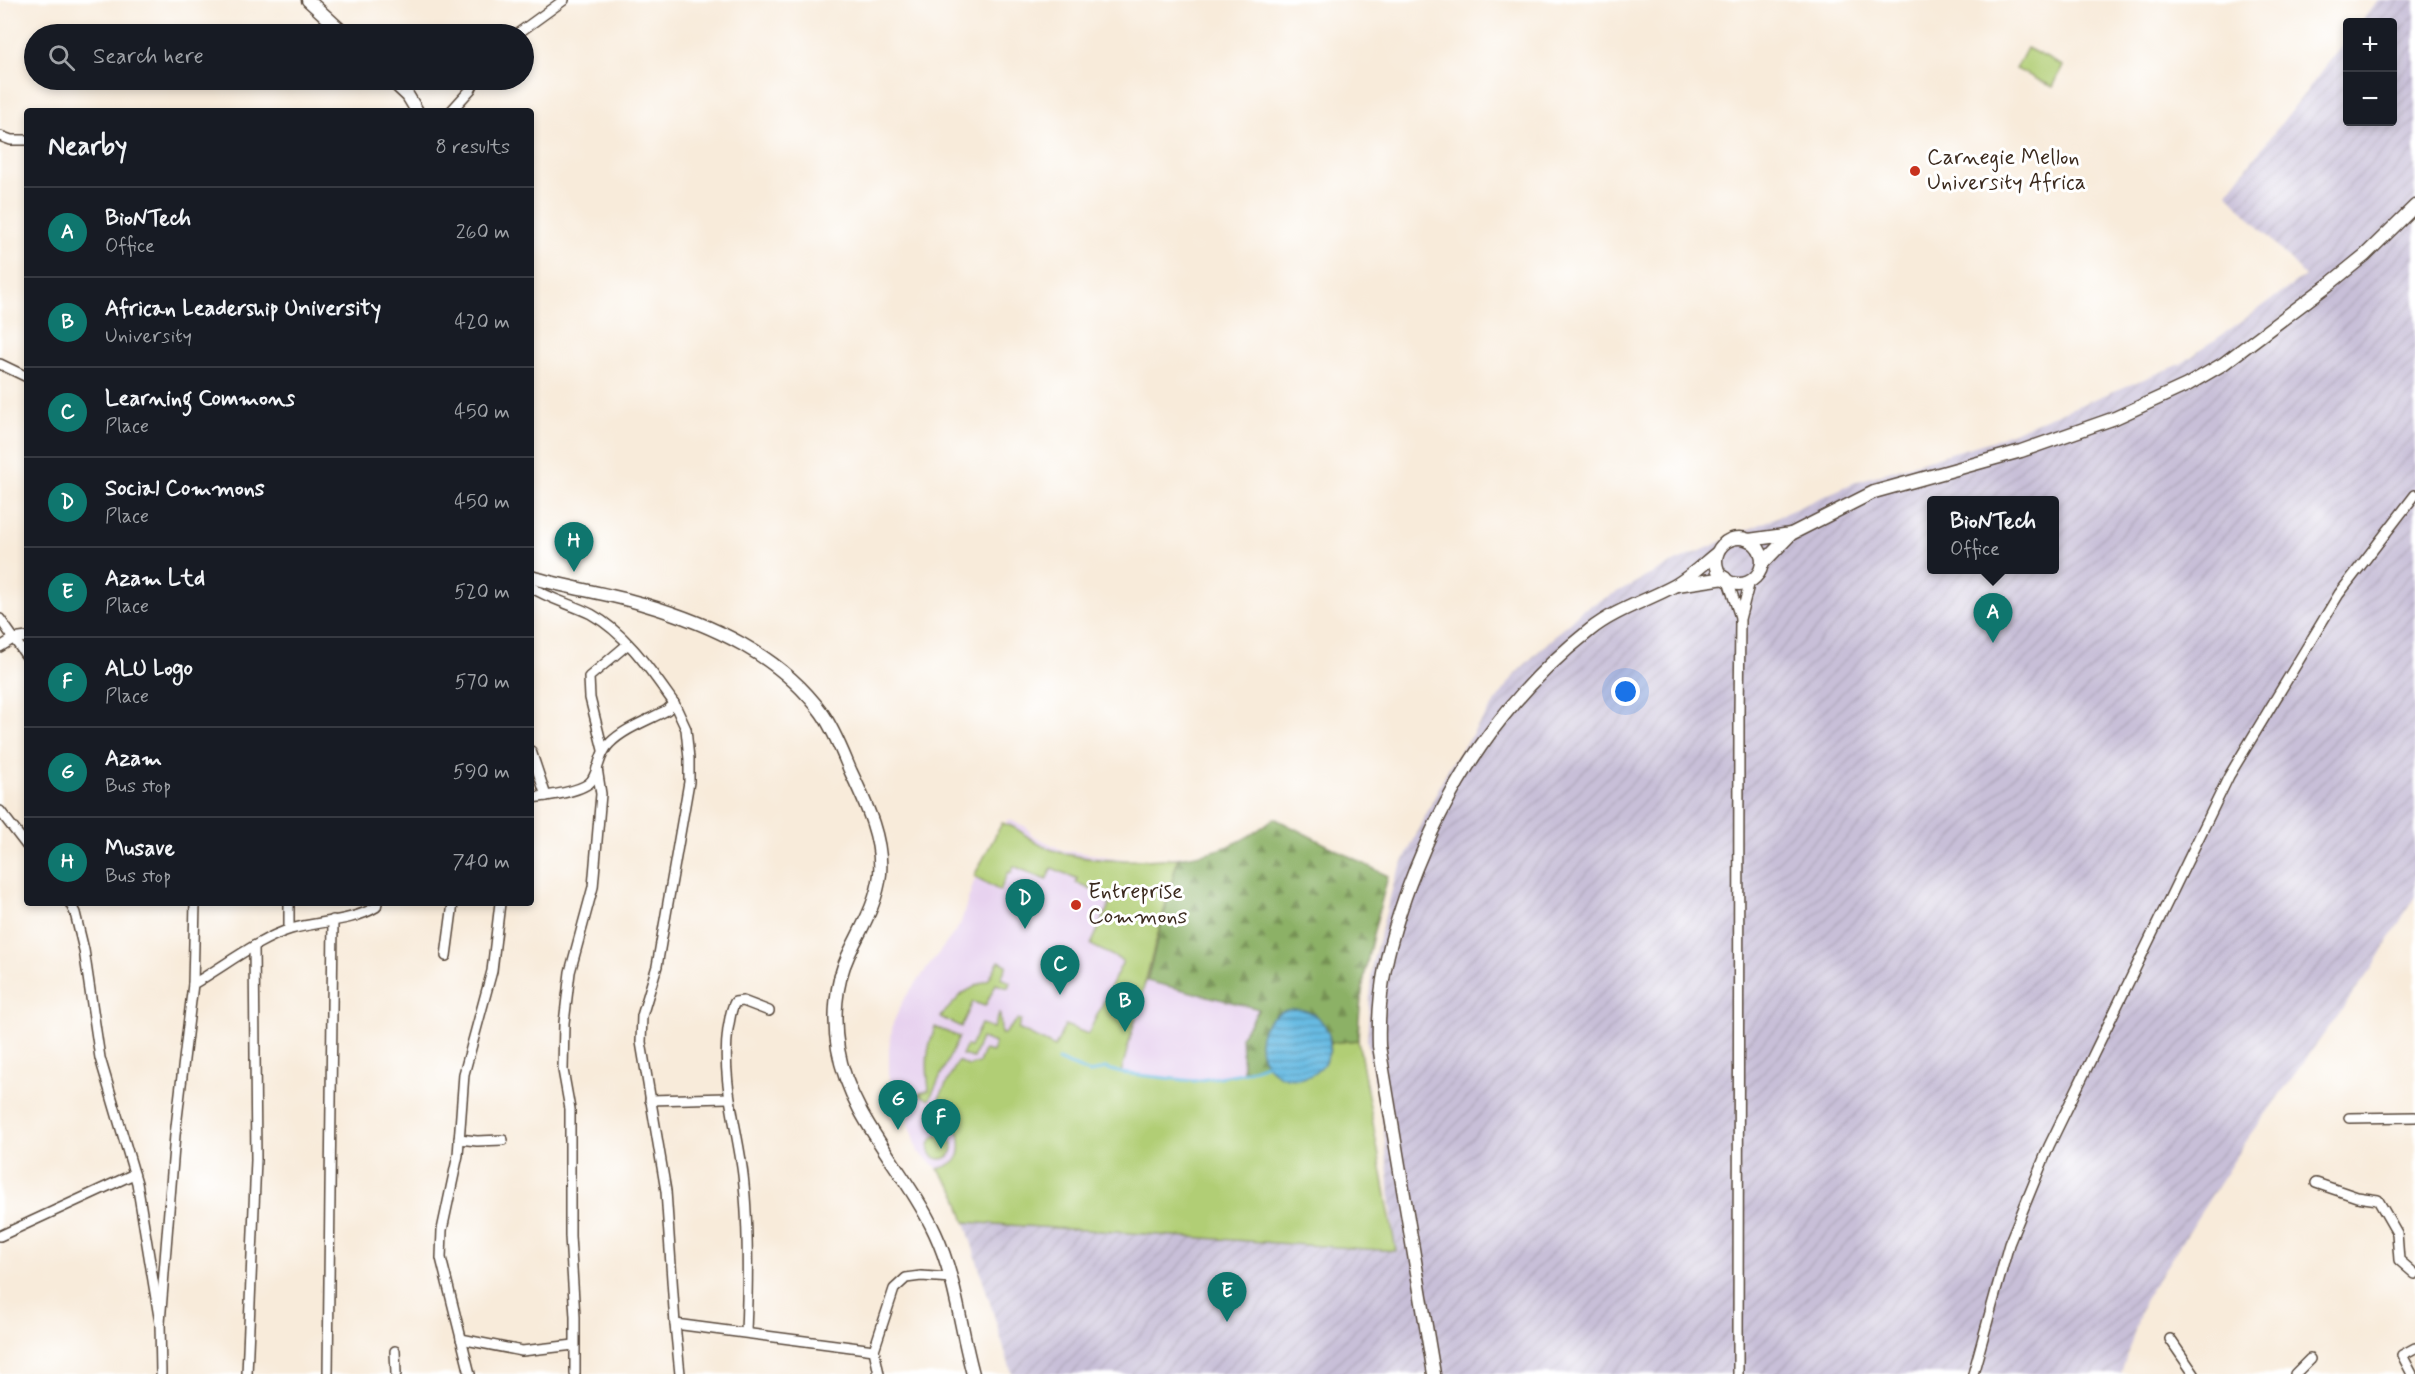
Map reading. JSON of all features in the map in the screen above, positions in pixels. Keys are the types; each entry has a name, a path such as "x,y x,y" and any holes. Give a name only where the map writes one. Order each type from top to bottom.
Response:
{"main road":[{"path":"308,0 334,24"},
{"path":"402,90 415,108"},
{"path":"1434,1374 1379,1046 1380,1001 1384,968 1393,930 1438,816 1487,736 1516,699 1550,665 1592,629 1617,613 1676,585 1718,554 1727,541 1791,534 1874,492 2021,451 2115,418 2187,385 2223,364 2328,285 2365,255 2415,206"},
{"path":"1762,564 1791,534"},
{"path":"1718,554 1718,569 1726,579 1735,583 1750,581 1760,571 1762,564 1759,550 1749,540"},
{"path":"534,578 642,604 733,639 760,653 784,671 806,693 824,716 862,795 875,829 879,857 877,892 865,924 847,959 839,987 835,1018 838,1049 847,1084 935,1232 952,1278 963,1338 973,1374"},
{"path":"1676,585 1726,579"}],"street":[{"path":"531,24 564,0"},
{"path":"454,108 470,90"},
{"path":"0,136 11,140 24,140"},
{"path":"0,364 24,376"},
{"path":"1972,1374 2009,1244 2049,1146 2229,776 2339,594 2415,495"},
{"path":"1726,579 1740,619"},
{"path":"1738,1374 1740,619 1750,581"},
{"path":"534,589 589,613 628,644 649,667 674,703 686,729 689,782 657,966 642,1016 641,1042 666,1191 675,1324 681,1374"},
{"path":"0,619 24,653"},
{"path":"0,647 13,639 24,637"},
{"path":"603,750 590,698 589,677 628,644"},
{"path":"534,798 586,785 592,780 603,750 613,740 667,710 674,703"},
{"path":"534,760 546,796"},
{"path":"575,1374 575,1317 570,1236 570,1109 563,1070 564,1023 570,972 592,887 601,794 597,768"},
{"path":"0,811 24,842"},
{"path":"72,906 84,950 100,1058 134,1174 160,1323"},
{"path":"161,1374 160,1323 175,1135 193,984 195,906"},
{"path":"289,906 289,929"},
{"path":"193,984 254,946 289,929 363,915 376,906"},
{"path":"446,956 453,906"},
{"path":"470,1374 441,1258 442,1230 459,1139 464,1074 492,971 500,906"},
{"path":"328,1374 333,920"},
{"path":"247,1374 256,1160 254,946"},
{"path":"746,1332 748,1300 744,1186 728,1098 727,1040 731,1008 735,1002 743,1001 769,1011"},
{"path":"650,1100 728,1098"},
{"path":"2349,1118 2415,1117"},
{"path":"459,1139 503,1140"},
{"path":"0,1236 134,1174"},
{"path":"2316,1183 2357,1197 2378,1200 2397,1233 2399,1260 2415,1274"},
{"path":"879,1374 874,1350 890,1295 898,1284 906,1278 921,1276 952,1278"},
{"path":"675,1324 874,1350"},
{"path":"461,1339 522,1351 574,1345"},
{"path":"2170,1340 2194,1374"},
{"path":"2412,1374 2402,1355 2415,1348"},
{"path":"395,1351 396,1374"},
{"path":"2295,1374 2310,1359"}],"shaded area":[{"path":"2378,0 2415,0 2415,896 2372,968 2249,1137 2144,1301 2121,1374 1012,1374 965,1222 1395,1250 1384,1130 1367,1041 1372,964 1395,879 1449,767 1516,673 1582,610 1669,565 1858,481 1991,441 2181,364 2305,276 2227,193 2343,44 2343,126 2397,126 2397,18 2364,18"},
{"path":"1274,818 1388,876 1369,950 1359,1011 1358,1040 1368,1089 965,1222 955,1191 943,1173 918,1152 903,1104 895,1105 889,1073 889,1048 893,1023 904,999 960,925 974,881 1008,819 1026,827 1032,835 1062,850 1138,861 1205,854 1230,847 1259,831"}],"green space":[{"path":"2027,48 2063,66 2053,87 2016,69"},
{"path":"1274,818 1388,876 1364,978 1358,1040 1331,1043 1325,1026 1312,1013 1262,1032 1260,1044 1266,1064 1243,1073 1241,1037 1259,1009 1147,981 1178,858 1229,846 1251,835"},
{"path":"1002,823 1045,847 1077,856 1111,860 1178,858 1121,1073 1194,1081 1243,1073 1266,1064 1268,1067 1329,1054 1331,1043 1358,1040 1396,1251 965,1222 955,1191 938,1169 951,1164 958,1157 959,1133 948,1126 938,1126 935,1112 938,1113 940,1108 935,1106 958,1061 968,1066 979,1063 984,1050 992,1052 995,1043 981,1038 973,1058 962,1055 966,1046 970,1047 981,1024 993,1028 1000,1012 1001,1034 1004,1034 1018,1019 1021,1020 1018,1029 1055,1047 1065,1025 1088,1034 1123,961 1091,945 1112,899 1076,883 1078,879 1052,868 1046,880 1014,866 1011,873 1008,872 1000,891 974,876"},
{"path":"999,961 1007,965 1001,978 1010,982 1008,988 996,984 985,1006 973,1002 961,1027 940,1017 963,993 989,979"},
{"path":"935,1027 959,1037 929,1100 918,1094 929,1090 928,1058"},
{"path":"941,1135 950,1138 953,1147 950,1156 941,1159 932,1156 929,1147 932,1138"}],"water":[{"path":"1288,1009 1302,1009 1315,1015 1324,1024 1330,1037 1328,1057 1320,1069 1302,1079 1288,1079 1275,1073 1266,1064 1260,1051 1260,1037 1266,1024 1275,1015"}],"waterway":[{"path":"1058,1060 1090,1073 1105,1068 1121,1073 1194,1081 1243,1073 1266,1064"}],"place":[{"name":"Carnegie Mellon University Africa","path":"1915,171"},
{"name":"Musave","path":"574,572"},
{"name":"BioNTech","path":"1993,643"},
{"name":"Entreprise Commons","path":"1076,905"},
{"name":"Social Commons","path":"1025,929"},
{"name":"Learning Commons","path":"1060,995"},
{"name":"African Leadership University","path":"1125,1032"},
{"name":"Azam","path":"898,1130"},
{"name":"ALU Logo","path":"941,1149"},
{"name":"Azam Ltd","path":"1227,1322"}]}
